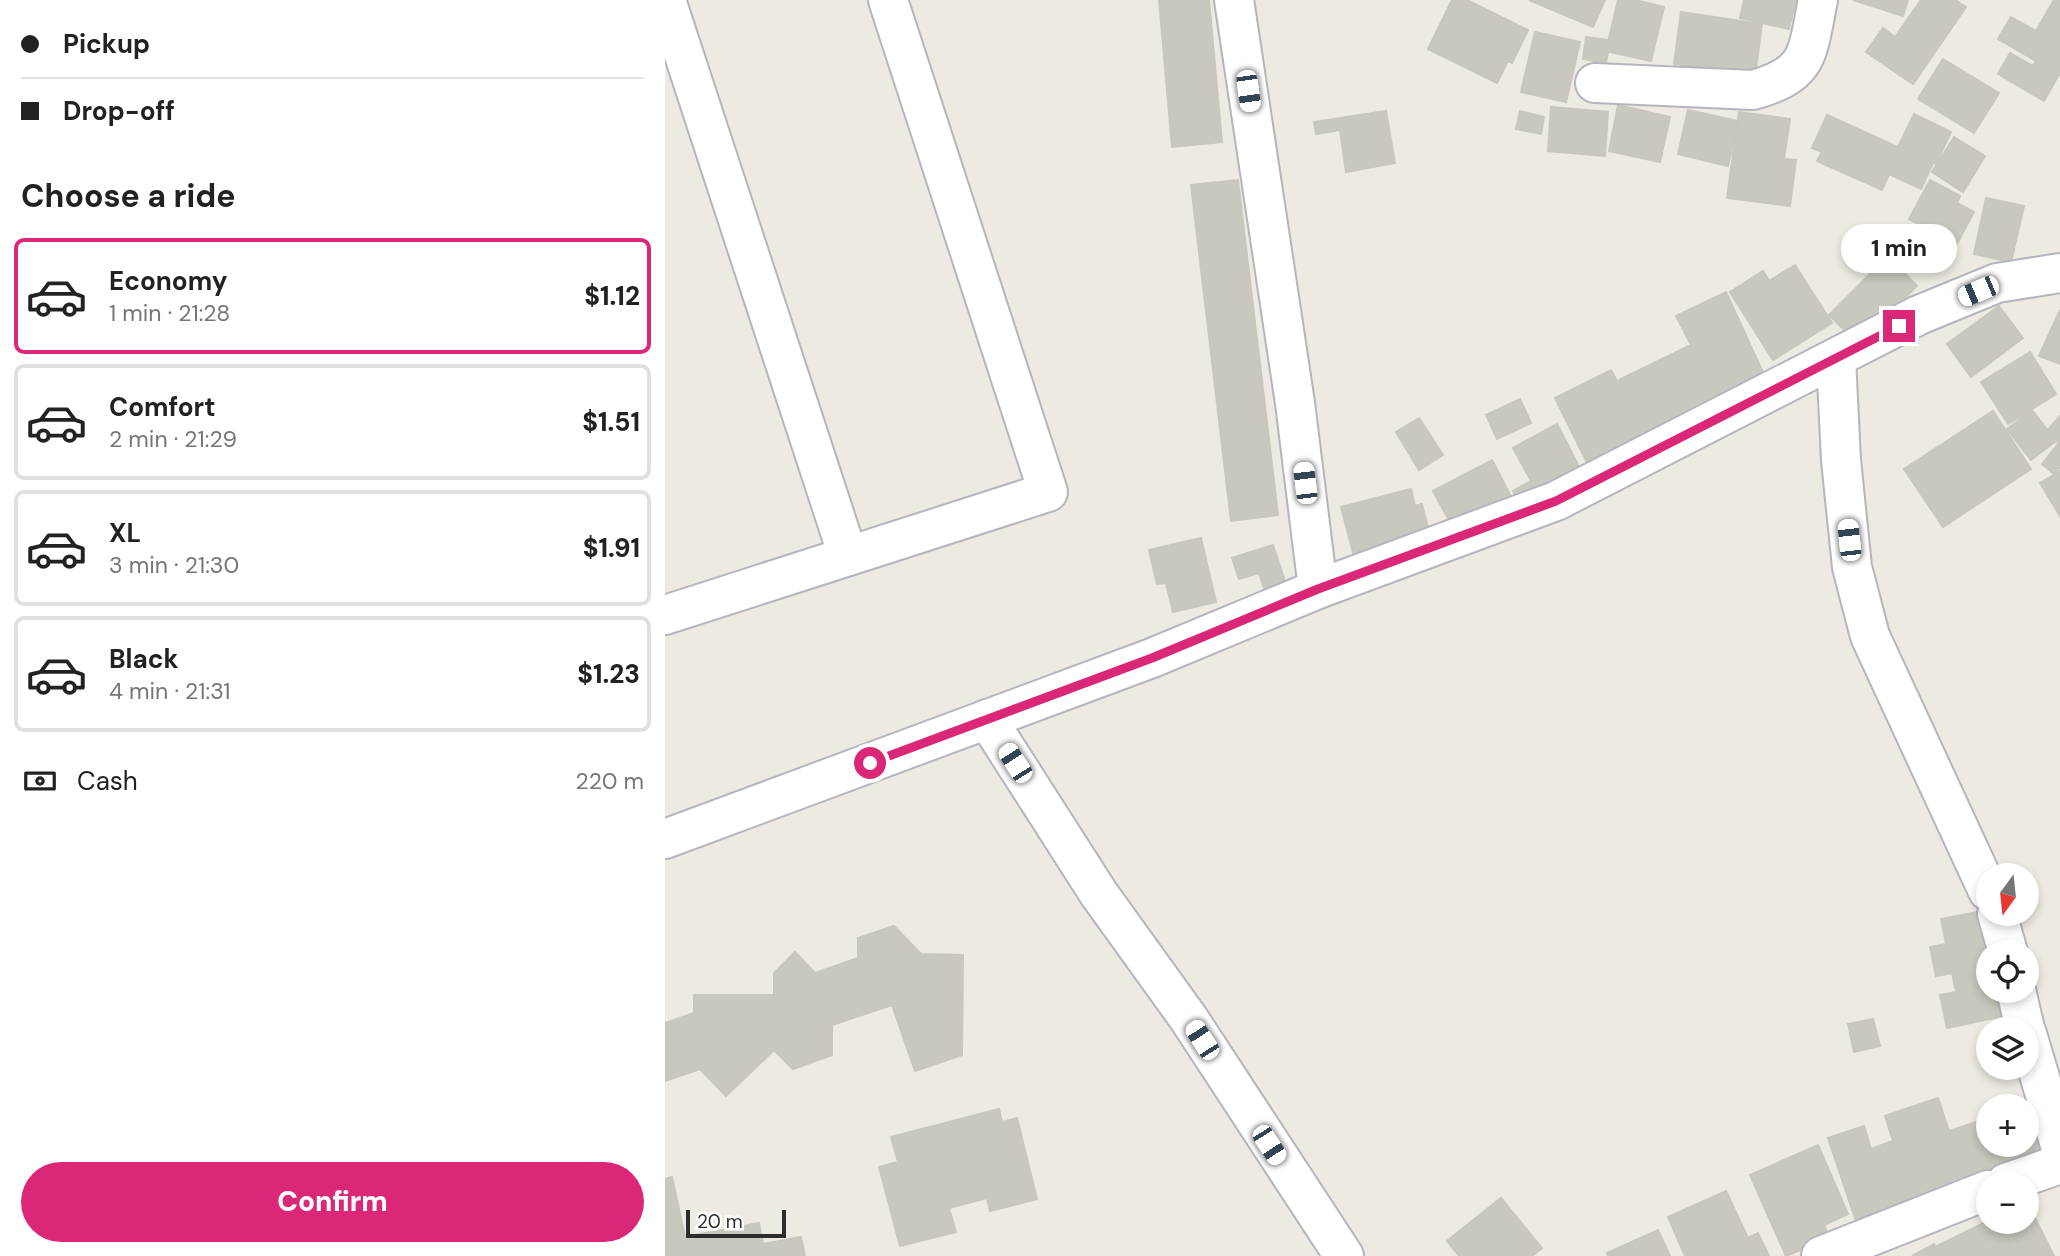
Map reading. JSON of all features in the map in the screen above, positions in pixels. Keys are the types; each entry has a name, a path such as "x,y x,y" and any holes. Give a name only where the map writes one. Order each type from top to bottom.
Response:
{"street":[{"path":"666,0 848,556"},
{"path":"665,615 1048,492 888,0"},
{"path":"1234,0 1295,403 1318,589"},
{"path":"1595,83 1753,90 1778,83 1798,70 1808,50 1818,0"},
{"path":"665,839 1152,658 1318,589 1556,501 1919,315 1997,282 2060,273"},
{"path":"1836,358 1841,460 1852,567 1870,636 1976,865"},
{"path":"987,719 1099,894 1189,1019 1344,1256"},
{"path":"2039,1074 2060,1145"},
{"path":"2039,1171 2060,1164"},
{"path":"1821,1256 1976,1194"}],"building":[{"path":"1159,0 1209,0 1222,142 1172,147"},
{"path":"1452,0 1467,0 1528,30 1512,63 1508,61 1497,83 1428,49"},
{"path":"1529,0 1605,0 1593,27"},
{"path":"1618,0 1635,0 1664,7 1651,61 1606,51"},
{"path":"1744,0 1796,0 1789,29 1740,18"},
{"path":"1853,0 1908,0 1903,16"},
{"path":"1921,0 1955,0 1966,7 1913,84 1866,52 1883,28 1895,37"},
{"path":"2054,0 2060,0 2060,73 2044,101 1998,74 2010,53 2033,66 2036,61 1998,39 2011,17 2036,31"},
{"path":"1681,12 1762,24 1755,76 1674,64"},
{"path":"1535,32 1580,42 1566,102 1521,92"},
{"path":"1586,37 1610,40 1606,63 1583,59"},
{"path":"1943,59 1999,93 1974,133 1918,99"},
{"path":"1618,105 1670,117 1660,162 1609,151"},
{"path":"1551,107 1608,112 1605,156 1548,151"},
{"path":"1688,110 1738,121 1728,166 1678,154"},
{"path":"1386,111 1395,163 1346,172 1340,130 1316,134 1314,122"},
{"path":"1520,111 1544,117 1541,134 1516,129"},
{"path":"1739,112 1790,119 1784,159 1796,160 1790,206 1727,198"},
{"path":"1914,114 1951,132 1936,164 1898,147"},
{"path":"1827,115 1933,163 1921,189 1889,174 1882,190 1817,161 1822,152 1812,148"},
{"path":"1954,137 1985,156 1963,192 1932,172"},
{"path":"1238,180 1278,515 1231,521 1191,185"},
{"path":"1930,180 1960,196 1957,203 1974,212 1957,244 1909,219"},
{"path":"1986,198 2024,206 2011,262 1974,254"},
{"path":"1888,256 1917,286 1859,344 1829,315"},
{"path":"1795,265 1832,323 1773,360 1730,292 1763,271 1769,281"},
{"path":"1726,292 1771,390 1594,477 1555,398 1611,370 1617,381 1691,345 1676,316"},
{"path":"1999,306 2023,338 1971,377 1947,344"},
{"path":"2060,310 2060,364 2039,356"},
{"path":"2030,352 2056,394 2008,424 1981,382"},
{"path":"1520,399 1531,423 1497,439 1486,415"},
{"path":"2032,410 2056,441 2031,460 2007,429"},
{"path":"1993,411 2031,469 1943,527 1904,469"},
{"path":"2059,417 2060,467 2054,474 2042,464 2059,443 2046,432"},
{"path":"1419,418 1443,455 1419,470 1396,432"},
{"path":"1557,424 1586,480 1520,505 1513,491 1531,481 1513,448"},
{"path":"1492,460 1515,504 1457,535 1433,491"},
{"path":"2060,471 2060,516 2040,483"},
{"path":"1411,489 1415,506 1422,504 1431,540 1355,560 1341,507"},
{"path":"1201,538 1216,602 1173,612 1166,583 1157,584 1149,550"},
{"path":"1273,545 1287,587 1266,594 1259,573 1239,579 1232,558"},
{"path":"1976,912 1976,926 1988,926 1988,940 1976,940 1976,1003 2025,1003 2027,1011 1999,1017 1976,1017 1976,1022 1947,1028 1940,995 1956,992 1952,973 1936,976 1930,947 1946,944 1941,919"},
{"path":"894,926 921,954 963,955 962,1055 915,1071 892,1005 832,1025 832,1055 793,1069 774,1050 726,1096 700,1069 665,1081 665,1023 694,1013 694,995 774,995 774,973 795,952 815,973 858,958 858,938"},
{"path":"1873,1019 1880,1046 1854,1052 1848,1024"},
{"path":"1938,1098 1949,1131 1976,1122 1976,1157 2039,1157 2039,1104 2057,1158 2018,1171 1976,1171 1976,1185 1857,1224 1828,1138 1864,1126 1871,1149 1893,1141 1885,1116"},
{"path":"999,1109 1002,1122 1017,1118 1037,1199 990,1211 987,1198 949,1208 956,1232 900,1246 879,1167 898,1162 891,1137"},
{"path":"1818,1145 1848,1214 1824,1225 1830,1238 1786,1256 1750,1175"},
{"path":"672,1177 685,1237 759,1223 763,1244 801,1237 805,1256 665,1256 665,1179"},
{"path":"1726,1191 1748,1238 1758,1233 1769,1256 1685,1256 1668,1217"},
{"path":"1501,1198 1542,1248 1532,1256 1459,1256 1447,1241"},
{"path":"2039,1226 2054,1256 1942,1256 1937,1246 1976,1227 1976,1234 2039,1234"},
{"path":"1658,1230 1670,1256 1608,1256 1607,1253"},
{"path":"1934,1244 1940,1256 1912,1256"}],"route":[{"path":"870,763 1152,658 1318,589 1556,501 1899,326"}]}
